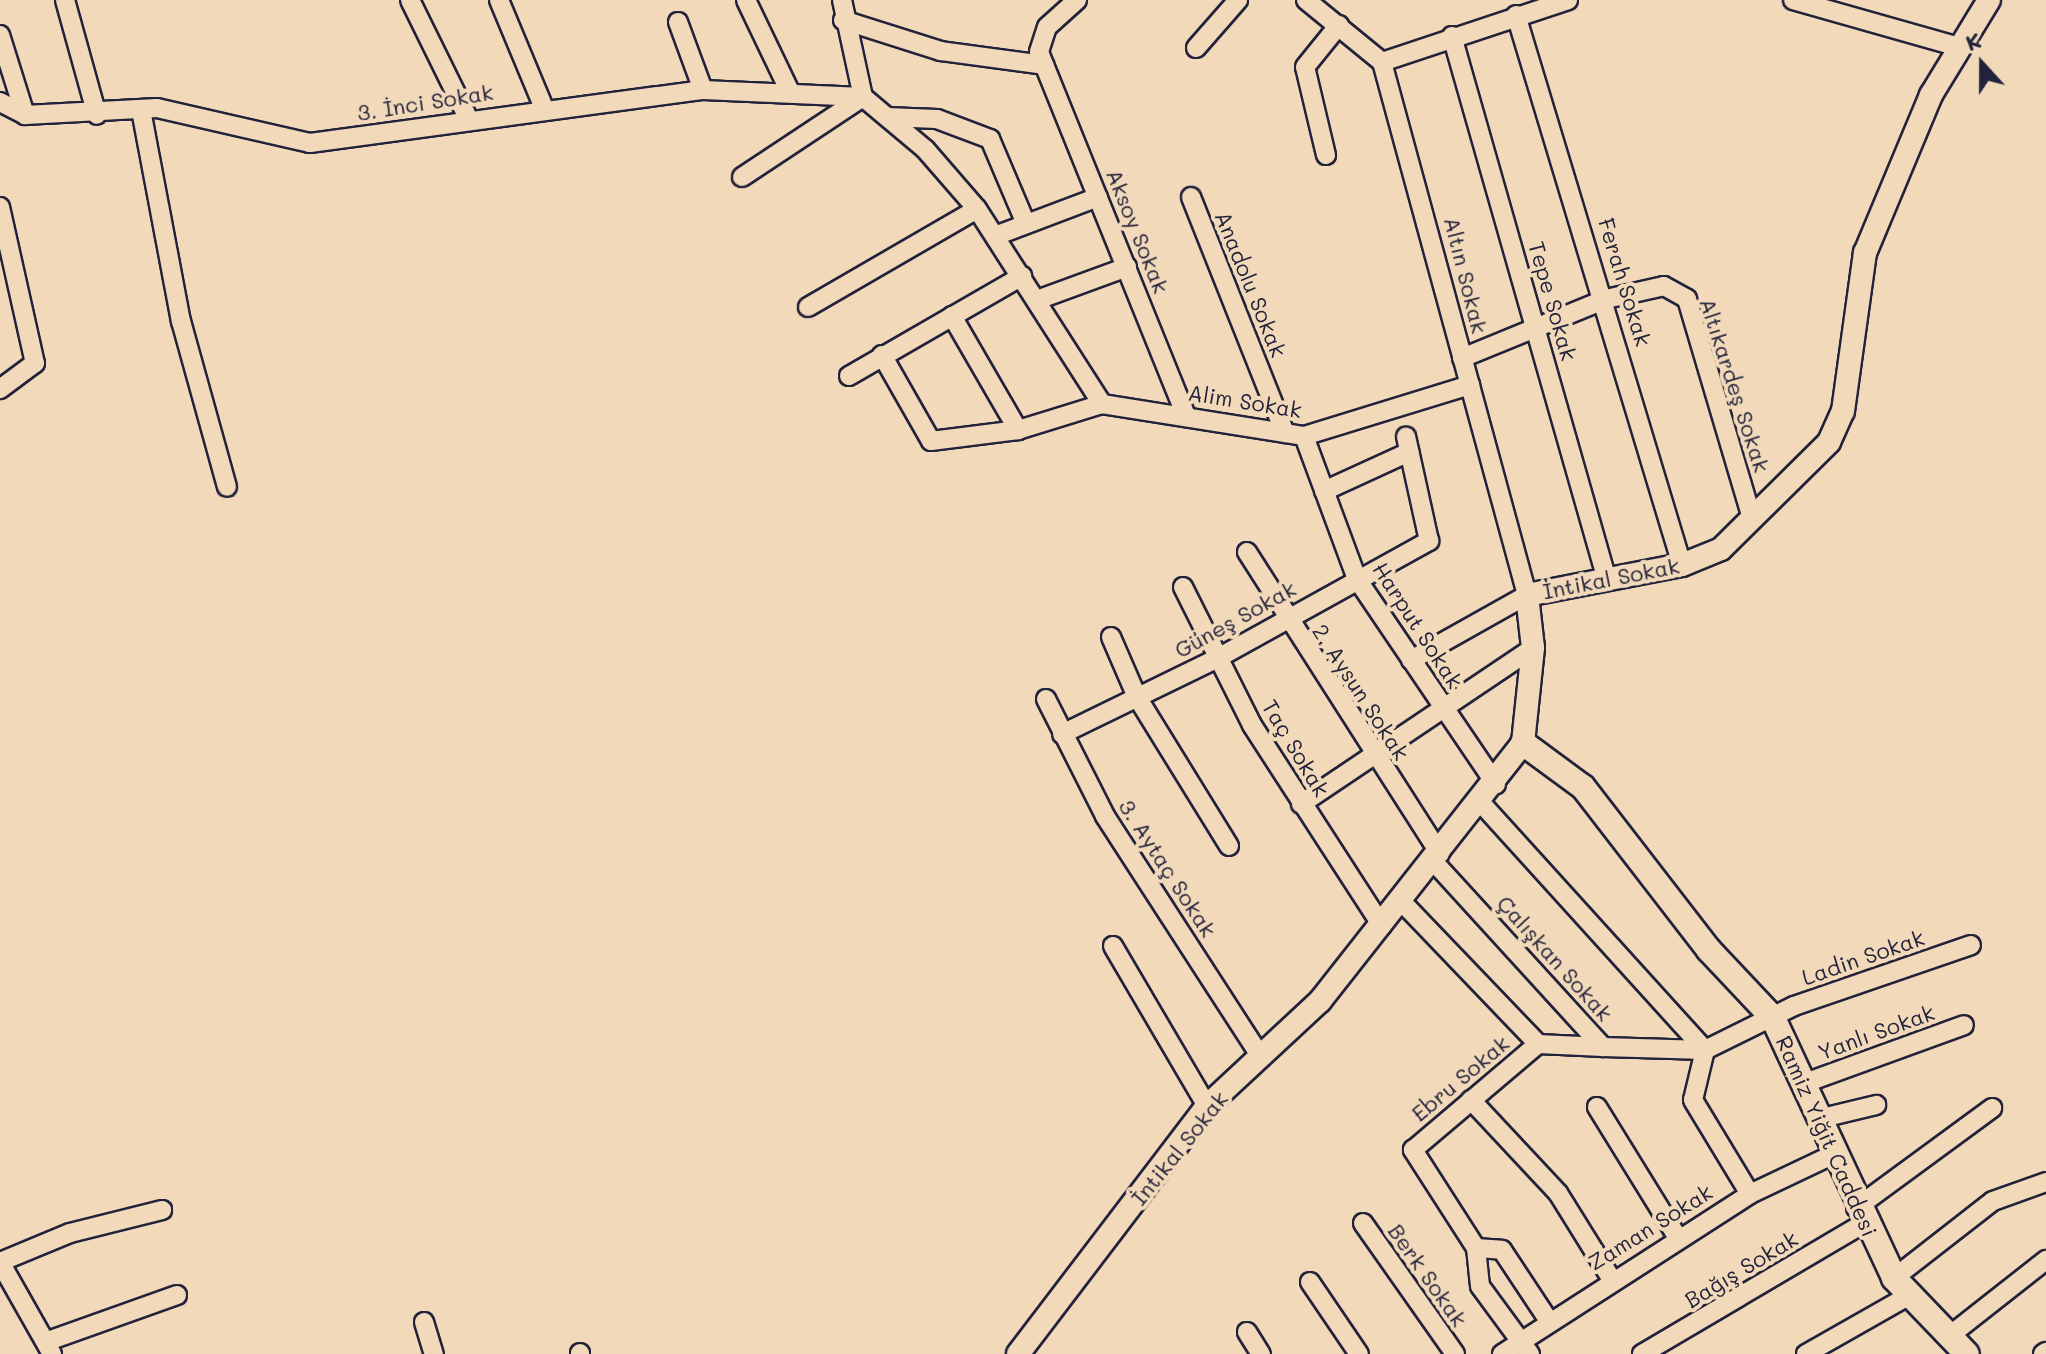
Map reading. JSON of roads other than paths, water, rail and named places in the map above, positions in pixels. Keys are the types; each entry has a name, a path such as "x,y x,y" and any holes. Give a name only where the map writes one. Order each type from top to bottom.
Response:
{"main road":[{"name":"Ramiz Yiğit Caddesi","path":"1523,743 1583,787 1709,950 1773,1018 1805,1083 1832,1155 1860,1216 1902,1286 1967,1354"}],"street":[{"path":"65,0 97,115"},
{"path":"410,0 469,120"},
{"path":"499,0 544,108"},
{"path":"746,0 790,92"},
{"path":"842,0 843,20 863,97 887,117 977,209 1102,404"},
{"path":"843,20 941,51 1044,65 1040,42 1077,0"},
{"path":"1196,48 1238,0"},
{"path":"1306,0 1382,62 1452,36 1568,0"},
{"path":"1793,0 1956,46"},
{"name":"İntikal Sokak","path":"1018,1354 1207,1106 1261,1057 1382,926 1496,784 1523,743 1533,648 1527,595 1682,565 1721,549 1829,442 1838,421 1865,253 1956,46 1989,0"},
{"name":"Ferah Sokak","path":"1516,15 1606,299 1682,565"},
{"path":"678,22 703,90"},
{"path":"1326,155 1305,67 1339,25"},
{"path":"0,35 25,115"},
{"name":"Tepe Sokak","path":"1452,36 1607,580"},
{"name":"Altın Sokak","path":"1382,62 1527,595"},
{"name":"Aksoy Sokak","path":"1044,65 1186,416"},
{"name":"3. İnci Sokak","path":"0,102 25,115 97,115 141,110 200,114 310,143 544,108 703,90 863,97"},
{"path":"742,177 863,97"},
{"path":"141,110 181,321 227,487"},
{"path":"887,117 937,119 990,139 1026,224"},
{"path":"995,236 1098,197"},
{"name":"Anadolu Sokak","path":"1191,197 1285,433"},
{"path":"0,207 35,363 0,389"},
{"path":"808,307 977,209"},
{"path":"1037,300 1127,267"},
{"path":"849,376 1022,276"},
{"name":"Altıkardeş Sokak","path":"1462,358 1534,325 1606,299 1664,286 1687,299 1752,519"},
{"path":"952,316 1018,430"},
{"name":"Alim Sokak","path":"882,355 931,441 1018,430 1102,404 1304,436 1470,385"},
{"name":"Harput Sokak","path":"1304,436 1357,579 1496,784"},
{"name":"Güneş Sokak","path":"1062,734 1216,659 1429,541 1407,444 1324,491"},
{"name":"2. Aysun Sokak","path":"1247,552 1285,620 1437,858"},
{"name":"Taç Sokak","path":"1183,587 1216,659 1301,804 1382,926"},
{"path":"1411,660 1527,595"},
{"path":"1111,637 1137,697 1229,846"},
{"path":"1301,804 1533,648"},
{"name":"3. Aytaç Sokak","path":"1046,699 1105,816 1261,1057"},
{"path":"1482,804 1705,1050 1693,1100 1750,1194"},
{"name":"Çalışkan Sokak","path":"1437,858 1603,1047 1705,1050 1773,1018"},
{"path":"1402,902 1538,1044 1603,1047"},
{"name":"Ladin Sokak","path":"1773,1018 1971,945"},
{"path":"1113,946 1207,1106"},
{"name":"Yanlı Sokak","path":"1805,1083 1964,1025"},
{"name":"Ebru Sokak","path":"1476,1248 1413,1150 1538,1044"},
{"path":"1471,1100 1558,1193 1611,1278"},
{"path":"1818,1119 1876,1105"},
{"path":"1597,1107 1678,1238"},
{"name":"Bağış Sokak","path":"1642,1354 1860,1216 1992,1108"},
{"name":"Zaman Sokak","path":"1502,1354 1525,1347 1549,1321 1611,1278 1750,1194 1832,1155"},
{"path":"1806,1354 1902,1286 1993,1201 2046,1182"},
{"path":"162,1210 70,1233 0,1262 50,1348 177,1295"},
{"name":"Berk Sokak","path":"1363,1223 1455,1354"},
{"path":"1525,1347 1480,1286 1476,1248 1502,1250 1549,1321"},
{"path":"1948,1337 2046,1260"},
{"path":"1310,1282 1359,1354"},
{"path":"424,1322 434,1354"},
{"path":"1247,1332 1261,1354"}]}
